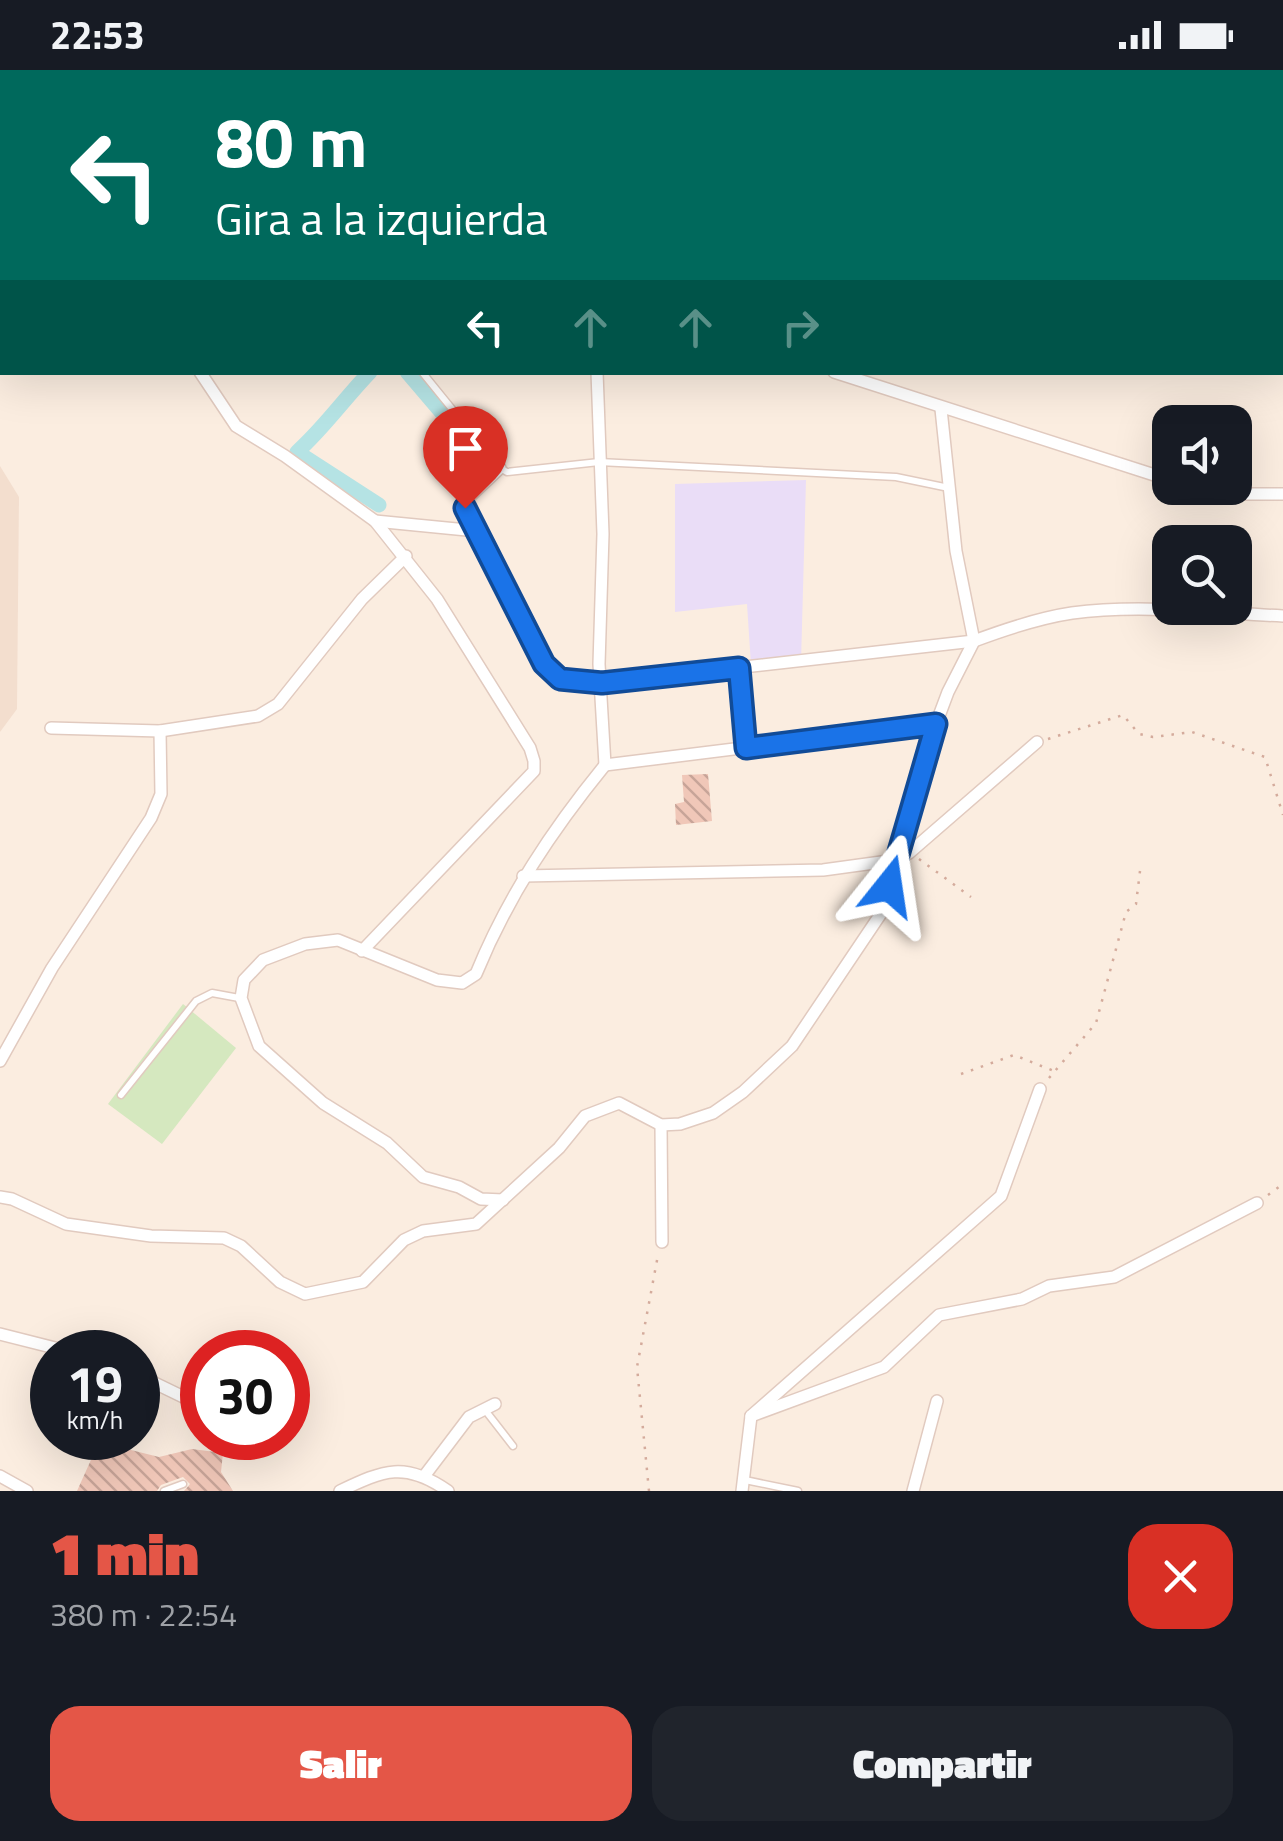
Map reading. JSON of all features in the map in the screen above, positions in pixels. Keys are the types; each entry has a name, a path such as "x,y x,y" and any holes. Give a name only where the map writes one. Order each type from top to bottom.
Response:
{"street":[{"path":"202,375 236,426 375,521 406,556 530,748 534,761 534,771 362,951"},
{"path":"503,1200 482,1198 423,1177 387,1143 323,1103 259,1046 240,998 244,980 263,960 306,944 338,940 437,980 462,983 476,974 523,876 605,765 599,664 603,534 597,375"},
{"path":"843,375 1152,474"},
{"path":"0,1197 66,1224 151,1236 224,1238 241,1246 280,1282 305,1294 363,1282 404,1240 423,1231 476,1224 559,1148 585,1116 603,1106 619,1103 661,1125 680,1124 713,1113 744,1092 792,1046 882,912 936,724 974,641 956,551 941,409"},
{"path":"500,468 466,500 465,508 550,671 571,682 602,683 974,641 1011,626 1073,613 1147,611 1283,616"},
{"path":"1252,494 1283,494"},
{"path":"375,521 476,531"},
{"path":"52,728 160,731 258,716 278,704 362,599 406,556"},
{"path":"739,668 746,748"},
{"path":"605,765 936,724"},
{"path":"0,1061 52,968 151,818 161,794 160,731"},
{"path":"523,876 822,870 896,860 1037,742"},
{"path":"743,1485 752,1416 1001,1196 1040,1088"},
{"path":"661,1125 662,1242"},
{"path":"752,1416 884,1367 939,1316 1022,1299 1048,1286 1114,1277 1257,1203"},
{"path":"0,1334 30,1342"},
{"path":"913,1491 937,1401"},
{"path":"425,1475 469,1417 489,1406"},
{"path":"340,1491 374,1475 402,1470 425,1475 448,1491"},
{"path":"0,1476 26,1491"}],"lane":[{"path":"424,375 507,472 599,462 877,476 950,488"},
{"path":"121,1096 196,1001 212,994 240,998"},
{"path":"489,1406 513,1446"},
{"path":"164,1491 183,1484"},
{"path":"743,1485 798,1491"}],"path":[{"path":"1037,742 1123,716 1139,734 1153,737 1192,732 1225,741 1265,757 1283,815"},
{"path":"909,853 971,897"},
{"path":"1040,1088 1096,1023 1126,912 1136,904 1140,871"},
{"path":"961,1074 1014,1056 1056,1072"},
{"path":"1257,1203 1283,1184"},
{"path":"649,1491 637,1367 662,1242"}],"shaded area":[{"path":"0,466 19,497 17,709 0,732"},
{"path":"806,480 801,662 751,665 747,604 675,612 675,484"}],"green space":[{"path":"183,1004 236,1048 162,1144 108,1104"}],"building":[{"path":"708,774 712,821 676,825 675,804 684,802 682,775"},
{"path":"180,1452 180,1460 222,1460 221,1472 233,1491 184,1491 190,1484 183,1477 161,1485 157,1491 77,1491 91,1460 160,1460 160,1457"}],"waterway":[{"path":"367,375 297,452 379,505"},
{"path":"410,375 482,460"}],"route":[{"path":"465,508 544,664 560,679 602,683 739,668 746,748 936,724 889,886"}]}
